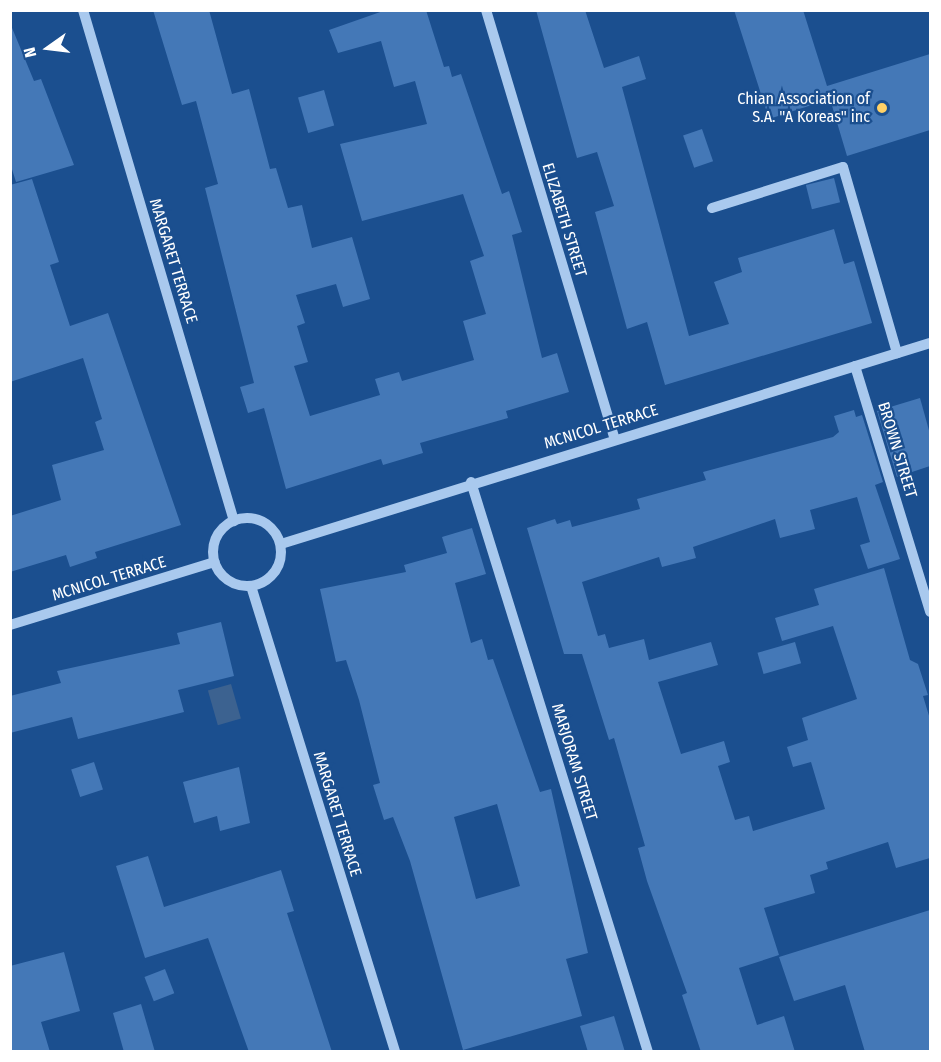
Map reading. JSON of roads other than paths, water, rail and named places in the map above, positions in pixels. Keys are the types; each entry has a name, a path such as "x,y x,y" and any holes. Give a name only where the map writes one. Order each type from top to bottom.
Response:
{"street":[{"name":"MARGARET TERRACE","path":"83,10 234,521"},
{"name":"ELIZABETH STREET","path":"486,10 614,437"},
{"path":"712,208 843,167 897,353"},
{"name":"MCNICOL TERRACE","path":"280,544 614,437 930,343"},
{"name":"BROWN STREET","path":"855,366 930,612"},
{"name":"MARJORAM STREET","path":"471,482 648,1052"},
{"path":"234,521 267,525 280,544 272,576 251,586 224,577 215,562 217,537 234,521"},
{"name":"MCNICOL TERRACE","path":"10,625 215,562"},
{"name":"MARGARET TERRACE","path":"251,586 395,1052"}],"water":[{"path":"231,684 241,719 218,725 208,691"}],"place":[{"name":"Chian Association of S.A. \"A Koreas\" inc","path":"882,108"}]}
